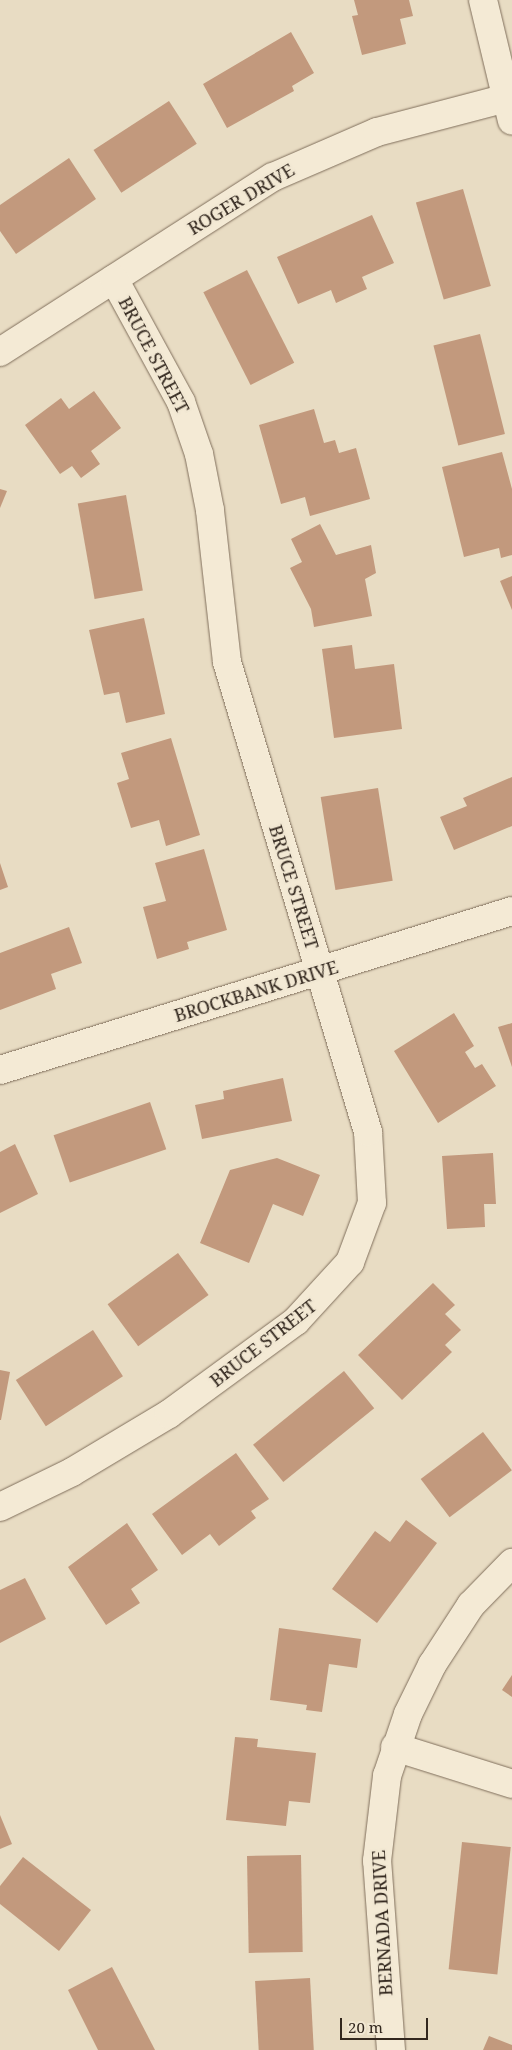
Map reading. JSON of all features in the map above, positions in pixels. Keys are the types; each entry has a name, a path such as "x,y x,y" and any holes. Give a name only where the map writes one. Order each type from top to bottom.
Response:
{"street":[{"path":"483,0 509,109"},
{"name":"ROGER DRIVE","path":"0,352 241,195 306,161 392,127 509,109"},
{"name":"BRUCE STREET","path":"0,1507 121,1444 215,1382 296,1321 350,1262 372,1203 371,1154 227,662 210,510 199,454 181,402 114,279"},
{"name":"BROCKBANK DRIVE","path":"0,1070 512,911"},
{"name":"BERNADA DRIVE","path":"391,2050 377,1861 382,1806 396,1747 419,1690 449,1637 471,1605 512,1563"},
{"path":"396,1747 512,1784"}],"building":[{"path":"354,0 409,0 413,16 400,19 406,44 362,55 352,16 358,15"},
{"path":"291,32 314,73 292,86 294,91 227,128 203,84"},
{"path":"169,101 197,144 121,193 94,150"},
{"path":"69,158 96,199 16,254 0,231 0,205"},
{"path":"463,189 491,286 444,300 416,203"},
{"path":"372,215 394,263 362,277 367,289 336,303 331,290 298,304 277,257"},
{"path":"247,270 294,363 251,385 203,292"},
{"path":"480,334 505,434 458,446 433,346"},
{"path":"94,391 121,428 91,451 100,464 81,478 72,466 60,474 25,425 61,398 69,409"},
{"path":"314,409 324,443 335,440 339,453 356,448 370,499 310,516 305,497 281,504 259,425"},
{"path":"502,452 512,489 512,555 501,558 499,548 464,557 442,467"},
{"path":"0,489 7,491 0,508"},
{"path":"126,495 143,591 95,599 78,504"},
{"path":"320,524 336,555 371,545 376,573 365,579 372,616 314,627 311,609 290,568 302,562 291,539"},
{"path":"512,576 512,610 500,581"},
{"path":"144,618 165,714 126,723 119,692 104,695 89,630"},
{"path":"352,645 355,669 394,664 402,729 334,738 322,649"},
{"path":"171,738 200,835 166,846 159,820 131,828 117,783 129,779 121,753"},
{"path":"512,777 512,826 454,850 440,817 467,806 463,798"},
{"path":"378,788 393,881 335,890 321,797"},
{"path":"204,849 227,930 187,942 189,949 157,959 143,907 166,901 155,863"},
{"path":"0,863 8,887 0,890"},
{"path":"69,927 82,963 51,974 56,989 0,1010 0,953"},
{"path":"454,1013 474,1046 465,1052 475,1068 482,1064 496,1086 438,1123 394,1051"},
{"path":"512,1023 512,1067 498,1027"},
{"path":"283,1078 292,1121 202,1139 195,1105 224,1099 223,1091"},
{"path":"150,1102 166,1149 70,1182 54,1135"},
{"path":"15,1144 38,1194 0,1213 0,1152"},
{"path":"493,1153 496,1204 484,1204 485,1227 447,1229 442,1156"},
{"path":"277,1158 320,1175 303,1216 273,1204 249,1263 200,1243 230,1170"},
{"path":"178,1253 209,1295 138,1346 108,1304"},
{"path":"433,1283 455,1305 445,1314 461,1330 445,1345 452,1352 402,1400 358,1355"},
{"path":"93,1330 123,1376 46,1426 16,1380"},
{"path":"0,1370 10,1372 1,1420 0,1420"},
{"path":"344,1371 374,1408 283,1482 253,1445"},
{"path":"483,1432 512,1470 450,1517 421,1479"},
{"path":"236,1453 269,1499 251,1511 256,1518 219,1546 210,1534 182,1555 152,1514"},
{"path":"406,1520 437,1543 377,1623 332,1589 375,1531 390,1542"},
{"path":"127,1523 158,1570 131,1589 140,1603 106,1625 68,1567"},
{"path":"25,1578 46,1619 0,1643 0,1590"},
{"path":"279,1628 361,1639 357,1668 329,1664 322,1712 306,1710 307,1705 270,1700"},
{"path":"512,1675 512,1697 502,1690"},
{"path":"235,1737 258,1739 257,1747 316,1753 310,1803 289,1801 286,1826 226,1820"},
{"path":"0,1815 12,1844 0,1849"},
{"path":"462,1842 511,1847 497,1974 449,1969"},
{"path":"301,1855 303,1952 249,1953 247,1856"},
{"path":"23,1857 91,1910 59,1951 0,1904 0,1886"},
{"path":"112,1967 155,2050 98,2050 68,1990"},
{"path":"310,1978 314,2050 259,2050 255,1981"},
{"path":"489,2036 512,2045 512,2050 483,2050"}]}
